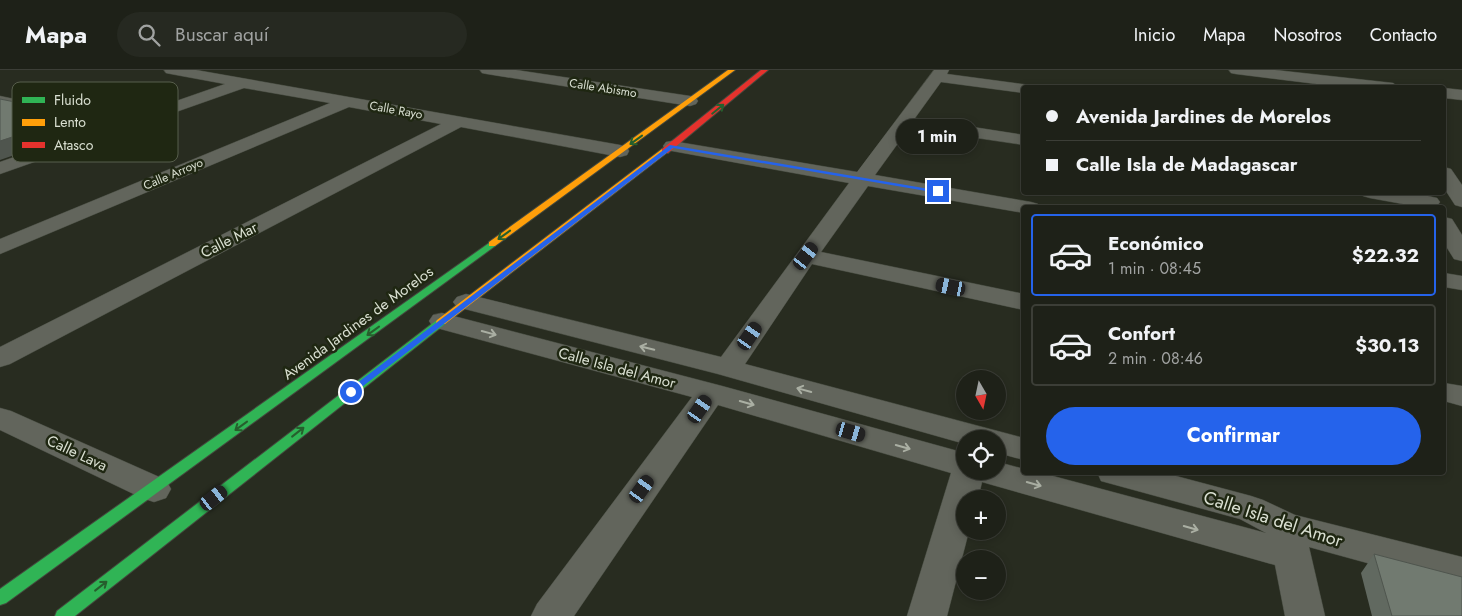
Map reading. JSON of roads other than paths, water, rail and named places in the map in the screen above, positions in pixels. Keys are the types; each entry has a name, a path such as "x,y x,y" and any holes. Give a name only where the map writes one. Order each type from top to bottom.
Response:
{"main road":[{"name":"Avenida Jardines de Morelos","path":"0,598 154,489 732,70"},
{"path":"63,616 442,320 672,146 765,70"},
{"path":"663,121 696,126"}],"street":[{"name":"Calle Rayo","path":"171,70 620,151"},
{"name":"Calle Abismo","path":"487,70 690,101"},
{"path":"1236,70 1352,85"},
{"path":"1351,70 1359,85"},
{"path":"1376,70 1386,85"},
{"path":"178,106 270,73"},
{"path":"551,616 806,256 939,74 1021,88"},
{"path":"1446,93 1462,95"},
{"name":"Calle Arroyo","path":"0,247 347,102"},
{"name":"Calle Mar","path":"0,358 458,122"},
{"path":"905,122 1021,140"},
{"path":"672,146 1021,206"},
{"path":"0,168 17,162"},
{"path":"1446,176 1462,201"},
{"path":"1390,195 1429,201"},
{"path":"806,256 1021,301"},
{"path":"1446,280 1462,283"},
{"name":"Calle Isla del Amor","path":"466,302 719,381 838,414 956,434"},
{"name":"Calle Isla del Amor","path":"442,320 719,381"},
{"path":"1446,392 1462,396"},
{"name":"Calle Isla del Amor","path":"838,414 956,461"},
{"name":"Calle Lava","path":"0,418 154,489"},
{"path":"1006,444 1021,448"},
{"name":"Calle Isla del Amor","path":"1006,475 1289,541 1462,573"},
{"name":"Calle Isla del Amor","path":"1124,475 1251,509 1289,541"},
{"path":"927,616 965,480"},
{"path":"1289,541 1305,616"}]}
